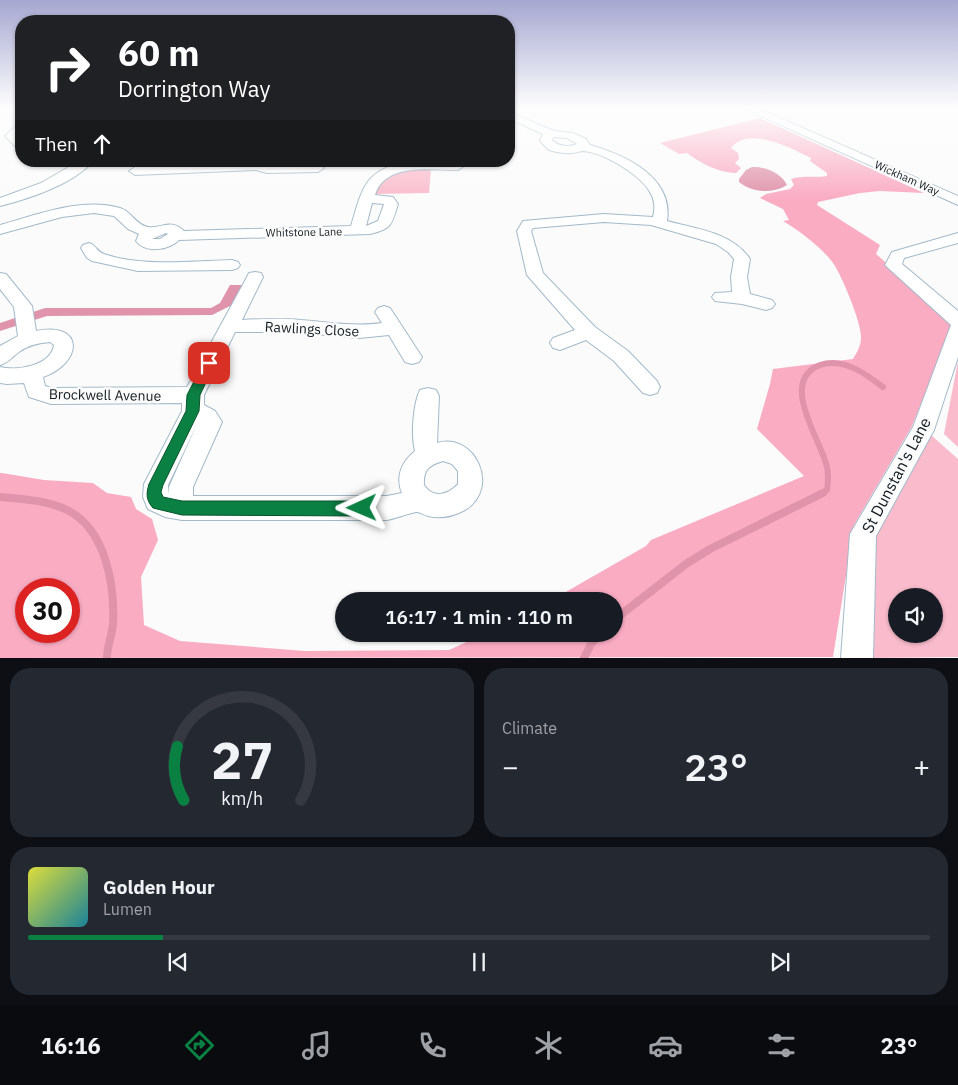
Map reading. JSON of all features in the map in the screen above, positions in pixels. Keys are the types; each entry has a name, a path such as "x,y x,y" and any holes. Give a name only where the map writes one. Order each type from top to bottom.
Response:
{"street":[{"path":"546,138 547,143 556,152 583,147 610,156 632,168 659,192 663,202 663,212 659,223"},
{"path":"577,138 582,142 583,147"},
{"name":"Wickham Way","path":"815,138 958,201"},
{"path":"0,202 40,188 80,167"},
{"path":"135,171 187,170 194,167"},
{"path":"264,167 267,169 318,168"},
{"path":"357,231 373,183 382,174 413,167"},
{"path":"366,169 382,174"},
{"name":"Whitstone Lane","path":"149,239 162,228 172,228 177,232 176,236 375,229 387,221 390,202 368,196"},
{"path":"0,230 61,213 94,209 118,212 149,239 121,264"},
{"path":"650,386 621,356 588,332 536,275 531,264 524,231 524,219 612,218 659,223 721,241 734,249 742,259 739,278 742,298"},
{"path":"958,238 898,255 893,265 958,322"},
{"path":"89,248 93,255 98,258 121,264 138,266 232,265"},
{"path":"254,277 193,403 154,492 155,499 158,503 182,508 387,508 406,504 417,498"},
{"path":"0,278 20,301 26,326 16,345 0,358"},
{"path":"721,297 742,298 766,304"},
{"name":"Rawlings Close","path":"229,326 301,326 346,331 379,331 389,319 412,357"},
{"path":"0,375 14,378 32,374 49,365 63,351 64,344 62,339 56,336 47,336 26,326"},
{"name":"St Dunstan's Lane","path":"857,658 863,534 923,430 958,328"},
{"path":"560,342 588,332"},
{"name":"Brockwell Avenue","path":"32,374 36,392 51,396 193,403"},
{"path":"428,396 424,435 428,454"},
{"path":"448,451 461,457 468,464 472,475 471,482 464,496 450,504 440,506 430,505 417,498 410,486 409,478 416,462 428,454 448,451"}],"shaded area":[{"path":"681,138 803,138 924,193 880,191 860,193 818,202 817,205 880,245 876,254 954,322 912,426 854,525 833,657 0,658 0,473 44,480 93,483 107,493 131,497 136,509 152,519 158,540 141,577 144,625 180,641 305,651 449,650 466,642 623,642 623,592 566,592 646,546 651,540 804,476 757,429 773,369 853,359 861,341 855,312 843,281 831,260 812,241 783,221 789,220 783,209 760,198 766,194 790,189 794,185 791,179 827,176 827,173 810,161 811,158 782,145 759,139 739,141 731,148 738,153 739,159 735,163 741,168 736,173 716,169 687,153 679,154 660,143"},
{"path":"752,167 772,171 781,177 787,185 769,191 756,190 744,186 739,182 739,179 746,170"},
{"path":"431,169 429,193 374,194 382,179 406,170"},
{"path":"230,285 242,285 232,305 212,315 47,316 0,331 0,323 45,308 211,308 220,303"},
{"path":"958,361 958,447 944,434"},
{"path":"931,435 958,459 958,657 865,658 872,536"}],"waterway":[{"path":"821,494 827,490 828,473 802,397 803,384 808,373 820,365 837,363 862,372 883,387"},
{"path":"623,613 686,564 710,549 821,494"},
{"path":"0,497 34,500 51,504 67,510 91,530 99,544 110,576 113,624 107,658"},
{"path":"584,658 593,642"}],"route":[{"path":"209,363 193,395 193,411 156,484 154,492 158,503 182,508 362,508"}]}
